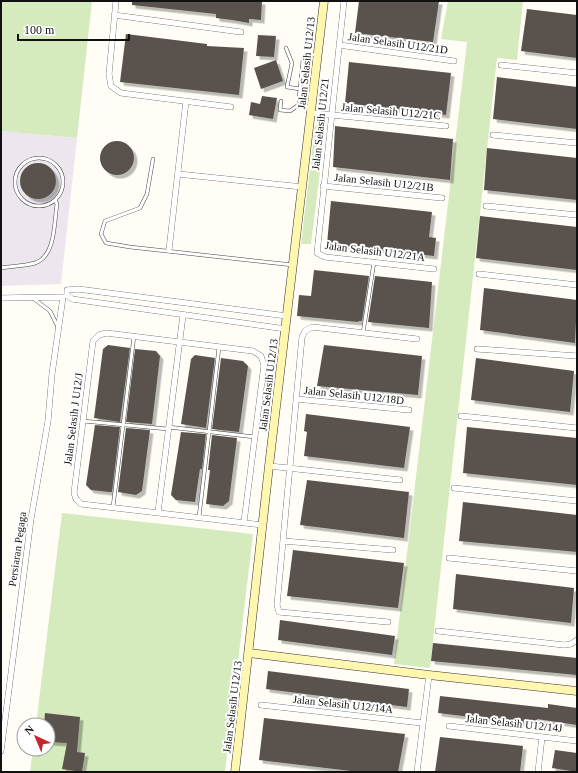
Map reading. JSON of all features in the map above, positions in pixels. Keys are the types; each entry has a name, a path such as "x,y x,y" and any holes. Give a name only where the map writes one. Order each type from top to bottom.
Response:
{"street":[{"path":"116,1 109,74 111,86 121,93 231,107"},
{"name":"Jalan Selasih U12/13","path":"236,772 269,466 303,187 316,54 324,1"},
{"name":"Jalan Selasih U12/21","path":"316,250 344,1"},
{"path":"114,15 241,32"},
{"name":"Jalan Selasih U12/21D","path":"339,45 454,61"},
{"path":"501,65 577,72"},
{"path":"169,250 186,101"},
{"name":"Jalan Selasih U12/21C","path":"311,111 331,116 446,126"},
{"path":"493,135 577,143"},
{"path":"178,174 303,187"},
{"name":"Jalan Selasih U12/21B","path":"323,186 442,198"},
{"path":"486,206 577,215"},
{"name":"Jalan Selasih U12/21A","path":"316,250 319,255 324,257 434,268"},
{"path":"479,274 577,285"},
{"path":"286,329 72,299 67,295 67,290 78,289 287,316"},
{"name":"Persiaran Pegaga","path":"1,751 31,519 48,421 52,374 63,297 34,299"},
{"path":"1,298 34,299"},
{"path":"158,512 182,315"},
{"path":"388,622 279,612 277,606 302,337 305,331 312,327 417,339"},
{"name":"Jalan Selasih J U12/J","path":"113,507 81,504 76,499 74,492 93,341 99,335 106,333 134,336"},
{"path":"134,336 253,351 260,356 264,365 244,522"},
{"path":"477,349 577,356"},
{"name":"Jalan Selasih U12/18D","path":"296,399 409,410"},
{"path":"462,416 577,428"},
{"path":"269,466 400,480"},
{"path":"454,488 577,500"},
{"path":"113,507 263,525"},
{"path":"283,541 394,550"},
{"path":"449,558 577,571"},
{"path":"438,631 564,645 571,644 577,640"},
{"path":"249,653 429,675 577,690"},
{"path":"417,772 429,675"},
{"name":"Jalan Selasih U12/14A","path":"261,705 422,723"},
{"name":"Jalan Selasih U12/14J","path":"449,726 577,741"},
{"path":"538,772 542,737"}],"lane":[{"path":"286,48 292,63 288,87 300,89"},
{"path":"300,104 303,60 308,56 316,54"},
{"path":"281,101 280,110 290,111 300,104"},
{"path":"300,104 311,111"},
{"path":"1,268 36,263 45,255 51,244 57,204 55,200 63,185 62,175 57,166 50,160 40,158 30,159 21,165 16,174 14,184 20,198 28,204 38,206 48,204 55,200"},
{"path":"153,159 147,194 140,208 105,221 101,234 106,243 293,265"},
{"path":"363,333 374,262"},
{"path":"34,299 50,311 55,318 59,331"},
{"path":"113,507 134,336"},
{"path":"199,517 219,347"},
{"path":"83,421 255,437"}],"shaded area":[{"path":"1,131 77,138 61,284 1,286"}],"green space":[{"path":"1,1 92,1 77,138 1,131"},
{"path":"448,1 523,1 517,60 497,58 430,668 394,664 467,42 441,39"},
{"path":"319,121 323,121 325,131 311,244 301,244 315,127"},
{"path":"62,513 253,534 225,772 30,772 32,757 56,757 56,717 37,717"}],"building":[{"path":"132,1 262,1 261,20 249,19 249,23 216,18 216,14 132,5"},
{"path":"359,1 439,1 433,42 355,33"},
{"path":"527,9 577,15 577,58 521,51"},
{"path":"126,34 207,44 207,46 244,48 239,95 120,82"},
{"path":"258,35 276,36 274,57 256,56"},
{"path":"276,60 283,81 261,89 254,68"},
{"path":"349,62 451,73 446,115 345,103"},
{"path":"497,77 577,87 577,129 493,119"},
{"path":"262,96 277,98 273,119 249,115 251,102 260,104"},
{"path":"335,126 453,139 450,180 333,167"},
{"path":"114,141 120,141 129,146 133,152 133,164 129,170 120,175 114,175 105,170 100,161 100,155 105,146"},
{"path":"487,148 577,158 577,200 484,190"},
{"path":"42,163 51,168 55,174 55,188 51,194 42,199 34,199 25,194 21,188 20,177 25,168 31,164"},
{"path":"331,201 432,212 429,237 436,238 434,256 327,244"},
{"path":"480,216 577,227 577,270 476,258"},
{"path":"314,270 369,276 362,321 358,322 297,316 299,295 311,296"},
{"path":"375,276 432,282 429,328 368,322"},
{"path":"484,288 577,300 575,343 480,330"},
{"path":"108,345 130,348 120,422 94,418 103,349"},
{"path":"324,345 422,356 418,395 317,386"},
{"path":"135,349 156,351 160,356 152,424 126,422"},
{"path":"195,355 215,358 206,428 181,424 191,359"},
{"path":"221,358 243,361 248,366 239,432 212,429"},
{"path":"476,358 574,371 570,412 471,400"},
{"path":"306,414 410,427 404,468 304,456 307,432 304,431"},
{"path":"95,425 120,427 112,492 91,490 86,485"},
{"path":"467,427 577,438 577,485 463,473"},
{"path":"126,428 150,430 142,491 136,495 118,492"},
{"path":"181,432 206,434 202,469 200,469 195,502 176,500 171,495"},
{"path":"212,435 237,438 229,501 223,506 206,504"},
{"path":"307,480 409,492 404,538 300,525"},
{"path":"463,502 577,515 577,552 459,541"},
{"path":"293,550 404,563 398,608 287,596"},
{"path":"456,574 574,588 571,623 453,609"},
{"path":"280,620 395,636 392,655 278,640"},
{"path":"433,643 577,658 577,675 431,661"},
{"path":"268,671 409,689 407,707 266,689"},
{"path":"440,696 548,708 548,704 577,708 577,725 537,719 536,725 438,713"},
{"path":"45,713 80,717 77,752 85,753 82,772 62,769 67,743 56,742 56,717 45,717"},
{"path":"264,718 405,734 398,772 359,772 259,760"},
{"path":"440,737 523,746 520,772 435,772"},
{"path":"555,750 577,753 577,772 552,768"}]}
